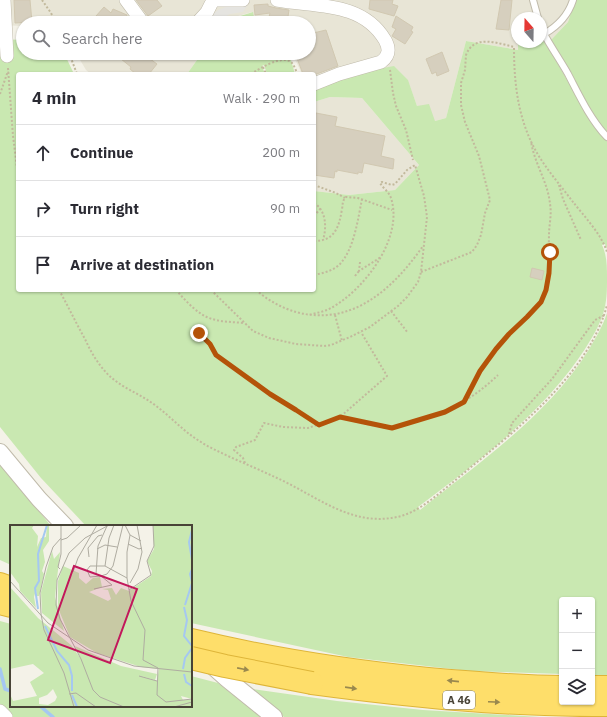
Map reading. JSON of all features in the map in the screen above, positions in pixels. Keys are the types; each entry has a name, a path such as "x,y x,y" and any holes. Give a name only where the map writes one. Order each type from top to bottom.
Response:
{"highway":[{"path":"0,584 10,588"},
{"path":"0,603 10,606"},
{"name":"A 46","path":"192,640 293,661 381,674 448,681 559,687"},
{"name":"A 46","path":"192,658 312,683 398,694 485,702 607,706"},
{"path":"595,687 607,687"}],"street":[{"path":"4,0 7,56"},
{"path":"126,0 138,16"},
{"path":"203,16 207,12 212,0 243,0"},
{"path":"277,0 295,4 338,8 358,14 375,27 384,39 388,50 386,58 378,63 344,72 316,83"},
{"path":"0,452 39,499 63,525"},
{"path":"192,647 227,679 274,717"},
{"path":"0,711 6,717"}],"lane":[{"path":"533,0 536,12"},
{"path":"547,32 560,22 568,12 573,0"},
{"path":"547,39 567,72 588,112 607,137"}],"path":[{"path":"42,0 52,16"},
{"path":"421,272 472,252 481,235 484,213 489,202 489,193 479,156 465,122 461,104 461,83 470,46 489,42 514,47 516,88 522,118 530,138 537,153 589,223 607,252"},
{"path":"7,56 16,160"},
{"path":"386,58 390,70 396,106 406,130 413,160"},
{"path":"72,60 76,72"},
{"path":"254,72 278,61 286,60 290,61 296,72"},
{"path":"263,67 265,72"},
{"path":"0,94 8,70"},
{"path":"464,402 480,371 509,334 541,302 546,290 549,273 550,204 546,183 532,148 530,138"},
{"path":"213,292 253,331 269,338 296,344 324,346 342,341 361,332 391,312 402,301 414,288 421,272 423,245 427,224 426,204 415,165 407,170 395,184 392,185 380,182 391,198 392,210 392,229 382,256 365,279 347,297 330,308 308,315"},
{"path":"558,182 563,199 581,240"},
{"path":"316,186 332,191 345,198 353,197 362,199 392,210"},
{"path":"316,241 323,240 332,236 336,230 345,198"},
{"path":"316,274 333,269 344,258 350,246 357,224 362,199"},
{"path":"316,204 321,208 324,217 323,240"},
{"path":"316,214 321,208"},
{"path":"259,292 280,306 308,315 335,315 348,312 370,301 398,277 409,265 423,245"},
{"path":"354,276 382,256"},
{"path":"359,271 360,262"},
{"path":"60,292 89,347 104,371 123,386 164,412 193,438 280,479 331,507 367,518 388,518 405,515 429,500 509,435 538,409 568,376 590,345 605,315 607,305"},
{"path":"178,292 194,308 205,316 219,321 244,323"},
{"path":"391,312 408,332"},
{"path":"335,315 342,341"},
{"path":"509,435 512,423 552,379 594,320 605,315"},
{"path":"194,327 210,344 216,355 270,394 319,425"},
{"path":"246,464 243,458 234,450 236,447 255,440 264,423 282,428 308,428 340,417 387,376 361,332"},
{"path":"340,417 392,428 445,412 464,402 486,387 498,376"}],"shaded area":[{"path":"0,0 575,0 568,22 547,42 547,12 511,12 511,48 518,48 518,50 466,41 446,118 435,121 417,106 408,81 316,89 316,72 301,72 295,60 316,60 316,16 253,16 252,12 238,16 16,16 16,26 0,25"},
{"path":"248,4 243,12 226,16 211,16 218,10 226,7"},
{"path":"80,60 197,60 188,72 88,72"},
{"path":"330,97 362,98 419,165 395,190 349,195 316,191 316,101"}],"green space":[{"path":"575,0 607,0 607,133 591,111 551,40 568,22"},
{"path":"253,12 254,16 240,16"},
{"path":"0,39 16,40 16,60 67,60 73,72 16,72 16,292 316,292 316,191 349,195 395,190 419,165 362,98 330,97 316,101 316,88 351,74 394,66 408,80 417,106 429,104 435,121 446,118 466,41 518,50 518,48 547,48 547,45 586,113 607,140 607,249 605,244 602,245 606,257 607,269 604,310 593,336 585,349 569,372 550,394 509,435 418,507 420,510 489,456 533,417 572,374 588,351 601,328 607,313 607,675 595,675 595,597 559,597 559,674 469,671 348,657 192,623 192,525 85,525 41,478 0,427"},
{"path":"197,60 291,60 294,72 266,72 264,65 262,66 264,72 188,72"},
{"path":"0,463 50,525 10,525 10,565 0,560"},
{"path":"0,621 10,624 10,707 192,707 192,676 218,683 261,717 0,717"},
{"path":"252,689 337,701 423,710 540,717 284,717 260,698"}],"building":[{"path":"14,0 30,0 31,16 16,16 15,23"},
{"path":"136,0 157,0 162,6 148,16"},
{"path":"370,0 393,0 392,4 398,6 394,16 369,9"},
{"path":"501,0 512,0 509,30 496,29"},
{"path":"268,4 268,6 289,10 288,16 269,16 270,13 255,15 254,5"},
{"path":"104,7 111,13 113,9 127,15 127,16 96,16"},
{"path":"396,16 413,27 411,31 413,32 405,44 392,36 396,29 392,27"},
{"path":"326,30 338,66 316,74 316,72 302,72 298,60 316,60 316,32"},
{"path":"442,52 449,71 437,76 436,72 432,74 426,59"},
{"path":"122,60 152,60 157,64 151,72 134,72 130,69 131,67"},
{"path":"316,113 337,117 335,126 385,136 381,156 394,159 393,169 364,163 362,173 358,172 358,174 337,170 337,172 335,171 334,178 316,175"},
{"path":"532,268 544,271 542,280 530,277"}],"waterway":[{"path":"0,669 5,689 10,691"},
{"path":"41,707 53,717"}],"route":[{"path":"199,333 210,344 216,355 270,394 319,425 340,417 392,428 445,412 464,402 480,371 496,349 541,302 546,290 549,273 550,252"}]}
